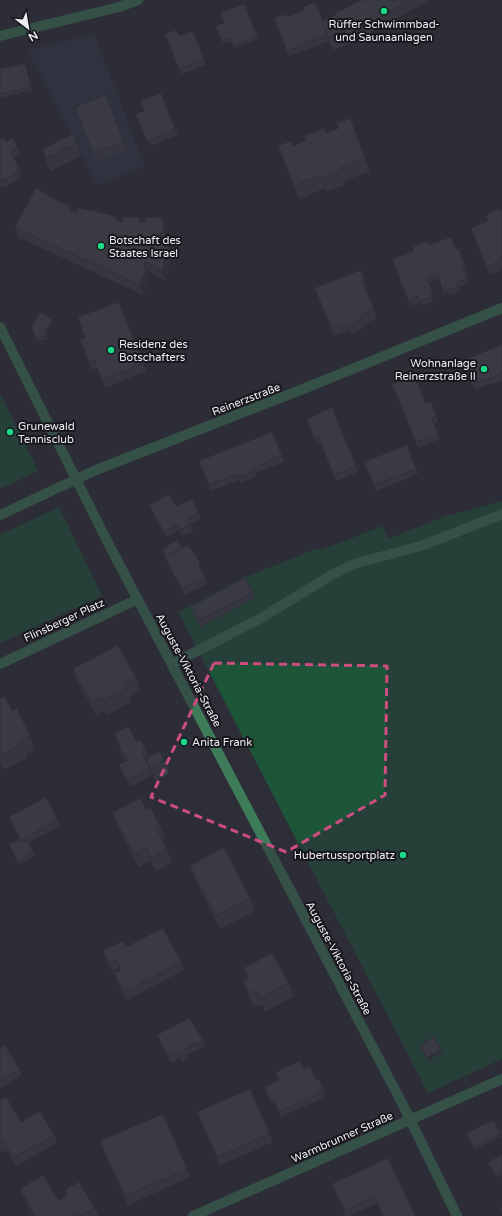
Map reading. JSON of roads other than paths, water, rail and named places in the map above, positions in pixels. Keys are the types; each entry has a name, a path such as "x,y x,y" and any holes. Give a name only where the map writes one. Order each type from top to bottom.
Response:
{"street":[{"path":"0,36 120,7 138,0"},
{"name":"Reinerzstraße","path":"0,515 76,479 502,308"},
{"name":"Auguste-Viktoria-Straße","path":"0,327 138,599 410,1119 457,1216"},
{"path":"172,664 261,618 335,573 358,563 421,546 502,514"},
{"name":"Flinsberger Platz","path":"0,664 138,599"},
{"name":"Warmbrunner Straße","path":"192,1216 502,1079"}],"place":[{"name":"Rüffer Schwimmbad- und Saunaanlagen","path":"384,11"},
{"name":"Botschaft des Staates Israel","path":"101,246"},
{"name":"Residenz des Botschafters","path":"111,350"},
{"name":"Wohnanlage Reinerzstraße II","path":"484,369"},
{"name":"Grunewald Tennisclub","path":"10,432"},
{"name":"Anita Frank","path":"184,742"},
{"name":"Hubertussportplatz","path":"403,855"}]}
